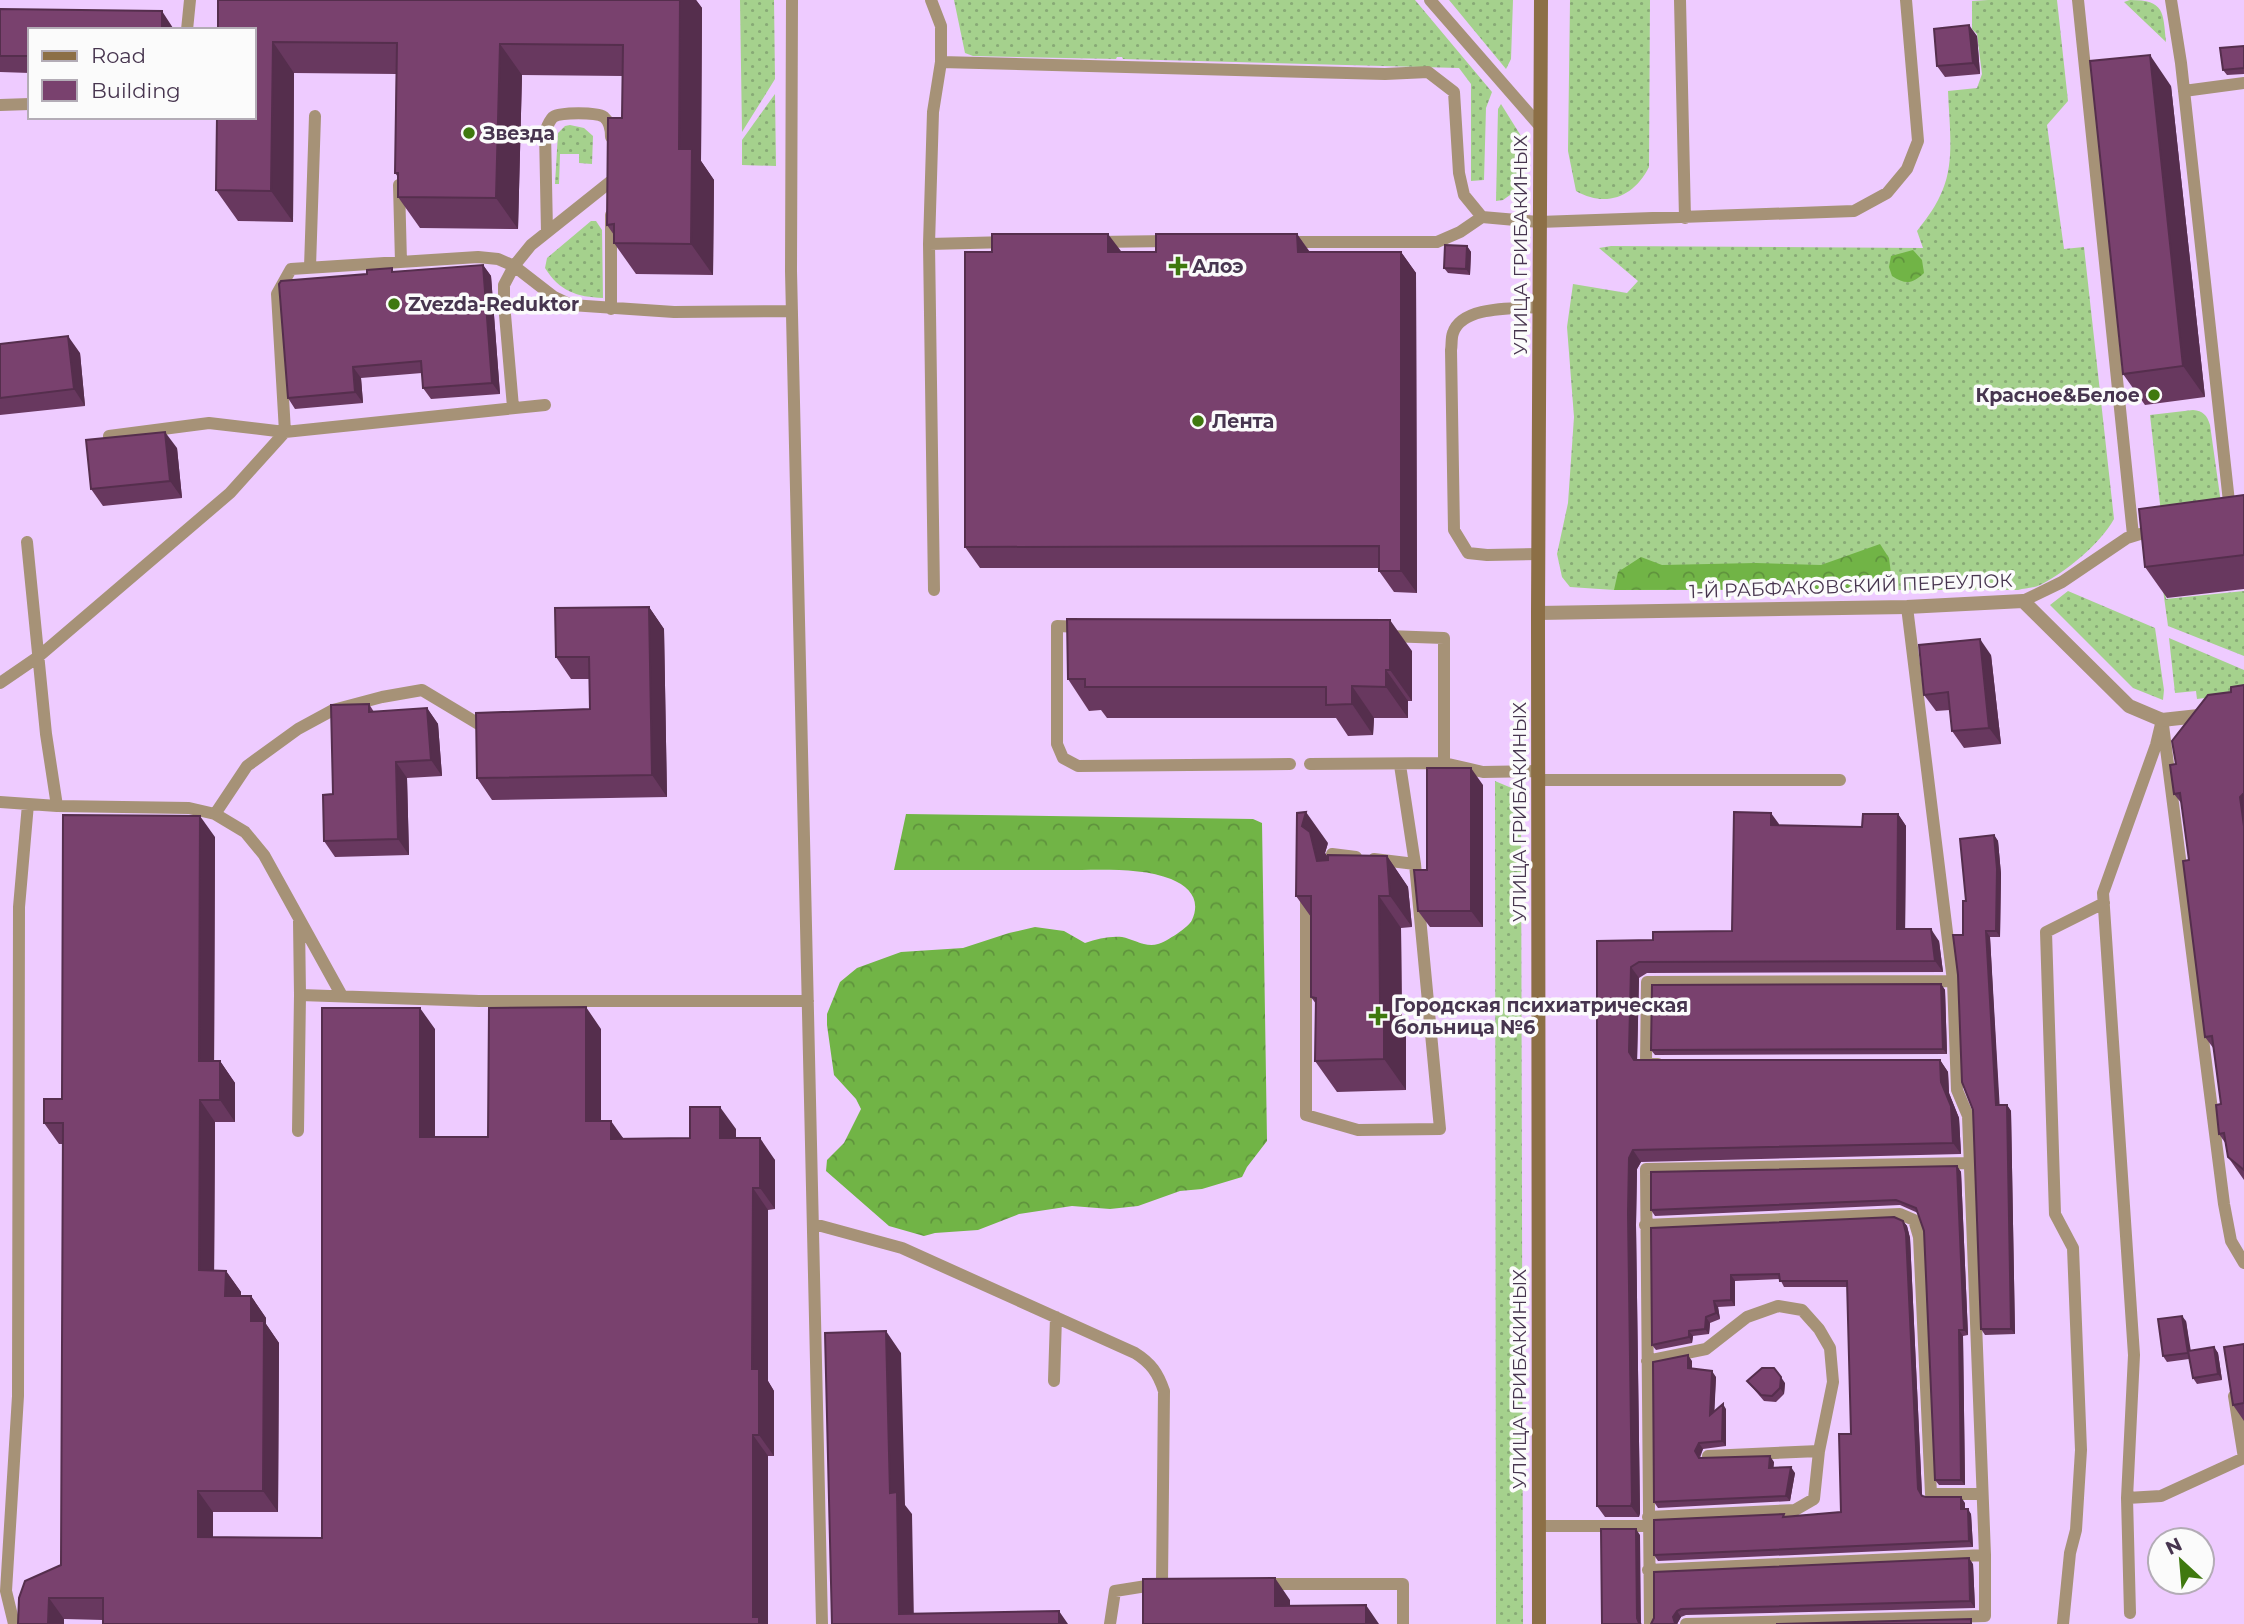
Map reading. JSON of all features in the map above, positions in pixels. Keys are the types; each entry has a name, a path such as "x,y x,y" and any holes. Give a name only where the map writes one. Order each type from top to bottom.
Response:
{"street":[{"name":"УЛИЦА ГРИБАКИНЫХ","path":"1539,1624 1538,613 1541,0"},
{"name":"1-Й РАБФАКОВСКИЙ ПЕРЕУЛОК","path":"1538,613 1907,607 2023,601 2129,706 2162,720 2244,711"}],"lane":[{"path":"187,28 190,0"},
{"path":"792,0 792,311 822,1624"},
{"path":"931,0 941,26 941,62 933,112 929,244 934,590"},
{"path":"1430,0 1539,125"},
{"path":"1681,0 1685,218"},
{"path":"1274,242 1437,242 1460,232 1482,217 1539,222 1854,211 1887,193 1907,169 1919,141 1906,0"},
{"path":"2078,0 2133,535"},
{"path":"2171,0 2184,92 2231,521"},
{"path":"941,62 1385,74 1428,72 1454,93 1459,173 1464,195 1482,217"},
{"path":"2184,92 2244,83"},
{"path":"0,105 28,104"},
{"path":"547,232 545,132 553,117 562,114 597,114 604,117 610,124 611,146"},
{"path":"310,267 315,116"},
{"path":"399,174 401,262"},
{"path":"513,407 503,303 504,285 514,266 531,245 610,176 611,309"},
{"path":"1084,242 1179,241"},
{"path":"929,244 1025,242"},
{"path":"0,684 38,657 230,493 285,432 276,294 291,269 478,257 498,259 514,266 554,297 571,305 674,312 792,311"},
{"path":"1539,306 1487,311 1465,317 1453,332 1451,350 1454,530 1468,553 1539,554"},
{"path":"109,436 209,422 285,432 545,405"},
{"path":"2023,601 2062,582 2133,535 2151,533"},
{"path":"27,542 46,734 57,806"},
{"path":"1686,1624 1985,1616 1968,1116 1948,1063 1953,981 1907,607"},
{"path":"1098,627 1056,626 1057,744 1063,758 1078,766 1290,764"},
{"path":"1375,636 1444,638 1444,763"},
{"path":"215,814 247,766 298,729 333,710 422,690 482,726 496,725"},
{"path":"2130,1613 2127,1498 2134,1355 2104,893 2156,745 2162,720"},
{"path":"2162,720 2224,1204 2231,1241 2244,1263"},
{"path":"1310,764 1444,763 1483,772 1539,775 1840,780"},
{"path":"1306,878 1306,1115 1358,1130 1440,1129 1415,864 1400,765"},
{"path":"0,802 57,806 189,808 215,814 245,832 264,855 342,996"},
{"path":"15,1624 6,1591 18,1396 19,907 28,804"},
{"path":"1332,854 1415,864"},
{"path":"2063,1624 2070,1553 2076,1530 2081,1450 2073,1248 2055,1214 2046,932 2104,903"},
{"path":"298,1131 299,918"},
{"path":"1673,1063 1646,1063 1647,982 1953,981"},
{"path":"300,995 479,1001 808,1001"},
{"path":"1650,1624 1646,1169 1970,1163"},
{"path":"1645,1225 1900,1214 1914,1220 1919,1237 1931,1494 1982,1494"},
{"path":"814,1224 902,1248 1149,1361 1164,1391 1169,1583 1115,1591 1110,1624"},
{"path":"1539,1526 1795,1510 1814,1499 1819,1451 1833,1382 1830,1348 1819,1329 1802,1310 1778,1306 1746,1317 1706,1349 1647,1361"},
{"path":"1054,1381 1056,1317"},
{"path":"2127,1498 2161,1496 2244,1458 2231,1377"},
{"path":"1707,1456 1819,1451"},
{"path":"1648,1570 1985,1555"},
{"path":"1256,1583 1403,1584 1403,1624"}],"green space":[{"path":"740,0 774,0 775,79 742,132"},
{"path":"954,0 1415,0 1492,92 1486,108 1484,180 1471,181 1471,84 1459,68 1122,57 973,56 965,53"},
{"path":"1449,0 1513,0 1511,59 1506,69"},
{"path":"1570,0 1650,0 1649,167 1635,186 1618,197 1598,199 1576,191 1568,151"},
{"path":"2057,0 2068,101 2047,125 2064,249 2084,247 2114,519 2108,528 2082,556 2061,573 2038,586 2018,590 1614,590 1570,587 1562,577 1557,554 1568,503 1574,417 1567,327 1573,284 1627,293 1638,281 1599,248 1611,246 1923,248 1917,231 1941,195 1949,166 1948,91 1977,88 1982,74 1977,34 1972,29 1972,1"},
{"path":"2130,0 2156,5 2163,16 2166,42 2124,2"},
{"path":"775,94 776,166 742,165 742,140"},
{"path":"1501,104 1521,136 1517,159 1517,190 1503,200 1496,201 1498,109"},
{"path":"570,125 584,128 593,136 592,164 579,163 579,154 560,154 559,184 555,184 558,133"},
{"path":"591,221 596,221 602,230 603,298 570,291 556,282 545,268 547,258"},
{"path":"1913,250 1922,260 1924,273 1909,282 1892,276 1889,267 1891,256"},
{"path":"2193,410 2204,414 2210,425 2221,503 2161,513 2150,415"},
{"path":"1880,544 1889,558 1893,589 1614,590 1618,572 1641,557 1662,565 1821,565"},
{"path":"2159,544 2166,599 2244,591 2244,656 2168,626 2157,546"},
{"path":"2068,591 2155,628 2163,700 2133,688 2050,605"},
{"path":"2169,638 2244,670 2244,693 2197,699 2196,691 2175,693"},
{"path":"1495,781 1521,792 1523,1624 1496,1624"},
{"path":"906,814 1253,819 1262,823 1267,1141 1242,1177 1202,1189 1180,1191 1138,1206 1110,1209 1072,1206 1019,1214 978,1230 924,1236 889,1226 826,1171 827,1160 844,1143 861,1109 856,1099 834,1075 827,1025 827,1014 840,982 857,968 901,952 963,948 1035,927 1064,931 1085,943 1117,937 1153,945 1182,930 1190,923 1194,913 1194,900 1184,886 1171,879 1147,873 1105,870 894,870"}],"building":[{"name":"Звезда","path":"218,0 680,0 679,149 692,149 691,244 614,243 614,224 607,225 608,118 622,118 623,45 500,44 496,198 398,197 398,173 395,173 397,43 273,42 271,191 216,190 217,119 256,119 256,28 218,28"},
{"path":"0,9 162,11 162,28 28,28 28,56 0,56"},
{"path":"1969,25 1973,63 1937,66 1934,29"},
{"path":"2244,46 2244,68 2223,70 2220,48"},
{"path":"2150,55 2183,366 2123,374 2090,61"},
{"name":"Лента","path":"992,234 1108,234 1108,252 1156,252 1156,234 1297,234 1298,252 1401,252 1401,571 1379,571 1379,546 965,547 965,252 992,252"},
{"path":"1445,245 1467,246 1466,269 1444,268"},
{"path":"483,265 492,383 423,388 421,361 353,367 355,392 288,398 279,284 281,281 367,274 367,270 392,268 392,272"},
{"path":"68,336 74,389 0,398 0,344"},
{"path":"165,432 170,481 91,489 86,440"},
{"path":"2244,495 2244,555 2145,567 2139,509"},
{"path":"649,607 652,775 477,778 476,713 590,709 589,657 556,657 555,608"},
{"path":"1067,619 1390,620 1390,670 1386,670 1386,687 1352,686 1352,704 1326,705 1326,687 1085,687 1085,679 1068,679"},
{"path":"1980,639 1989,728 1952,731 1948,692 1924,695 1919,645"},
{"path":"2244,685 2244,793 2240,797 2244,826 2244,1170 2228,1157 2224,1133 2219,1134 2216,1105 2221,1104 2212,1036 2205,1037 2183,861 2189,860 2180,793 2174,794 2170,765 2176,764 2172,741 2208,695 2231,692 2231,687"},
{"path":"369,704 369,712 427,708 431,760 396,762 398,839 324,841 323,795 333,794 331,705"},
{"path":"1427,768 1471,768 1471,911 1418,911 1414,870 1427,870"},
{"path":"1306,812 1302,826 1310,832 1317,861 1328,860 1328,855 1387,856 1390,896 1379,896 1380,1003 1384,1003 1384,1059 1315,1061 1316,998 1311,997 1311,896 1296,896 1297,813"},
{"path":"1734,812 1771,813 1771,825 1862,827 1863,814 1898,814 1897,929 1931,929 1935,961 1639,962 1631,967 1629,1052 1634,1060 1940,1060 1941,1082 1951,1106 1953,1143 1633,1150 1629,1158 1628,1213 1632,1502 1631,1506 1597,1506 1597,941 1653,940 1653,932 1732,931"},
{"path":"63,815 200,816 199,1061 220,1061 220,1100 200,1100 199,1270 226,1271 225,1296 251,1296 251,1321 264,1321 263,1491 198,1491 198,1537 322,1538 322,1008 420,1008 420,1137 488,1137 489,1008 586,1007 586,1121 611,1121 611,1139 690,1138 690,1107 720,1107 720,1138 760,1138 760,1188 753,1188 752,1369 759,1369 759,1435 753,1435 753,1617 759,1617 759,1624 103,1624 103,1598 49,1598 48,1624 18,1624 19,1598 25,1581 61,1565 63,1123 44,1123 44,1099 62,1099"},
{"path":"1994,835 1997,869 1996,931 1986,931 1996,1105 2007,1105 2011,1329 1981,1329 1973,1110 1962,1082 1958,975 1953,935 1963,935 1963,901 1966,901 1960,839"},
{"path":"1941,984 1943,1049 1651,1050 1652,985"},
{"path":"1957,1166 1964,1330 1959,1330 1961,1480 1935,1480 1924,1231 1916,1208 1896,1200 1651,1210 1651,1172"},
{"path":"1894,1217 1903,1221 1906,1233 1918,1489 1922,1496 1926,1497 1961,1497 1961,1509 1968,1509 1969,1541 1654,1555 1654,1520 1784,1514 1783,1517 1841,1512 1839,1434 1851,1434 1847,1281 1780,1281 1779,1274 1731,1275 1731,1300 1714,1301 1716,1313 1706,1317 1705,1329 1689,1331 1689,1337 1652,1345 1651,1228"},
{"path":"2182,1316 2188,1353 2163,1356 2158,1319"},
{"path":"886,1331 890,1493 897,1492 899,1614 1059,1611 1059,1624 832,1624 825,1333"},
{"path":"2244,1344 2244,1403 2233,1405 2224,1347"},
{"path":"2214,1347 2218,1374 2193,1378 2188,1351"},
{"path":"1688,1355 1688,1368 1712,1371 1710,1415 1723,1404 1722,1441 1699,1443 1695,1451 1699,1458 1770,1456 1769,1468 1791,1467 1786,1496 1654,1502 1653,1362"},
{"path":"1762,1368 1774,1368 1781,1377 1780,1388 1772,1396 1761,1395 1747,1381"},
{"path":"1601,1529 1636,1529 1637,1618 1641,1624 1602,1624"},
{"path":"1969,1558 1970,1601 1681,1609 1673,1617 1677,1624 1651,1624 1654,1618 1654,1572"},
{"path":"1275,1578 1275,1606 1366,1605 1366,1624 1143,1624 1143,1579"},
{"path":"1971,1619 1971,1624 1776,1624"}],"place":[{"name":"Звезда","path":"469,133"},
{"name":"Алоэ","path":"1178,266"},
{"name":"Zvezda-Reduktor","path":"394,304"},
{"name":"Красное&Белое","path":"2154,395"},
{"name":"Лента","path":"1198,421"},
{"name":"Городская психиатрическая больница №6","path":"1378,1016"}]}
